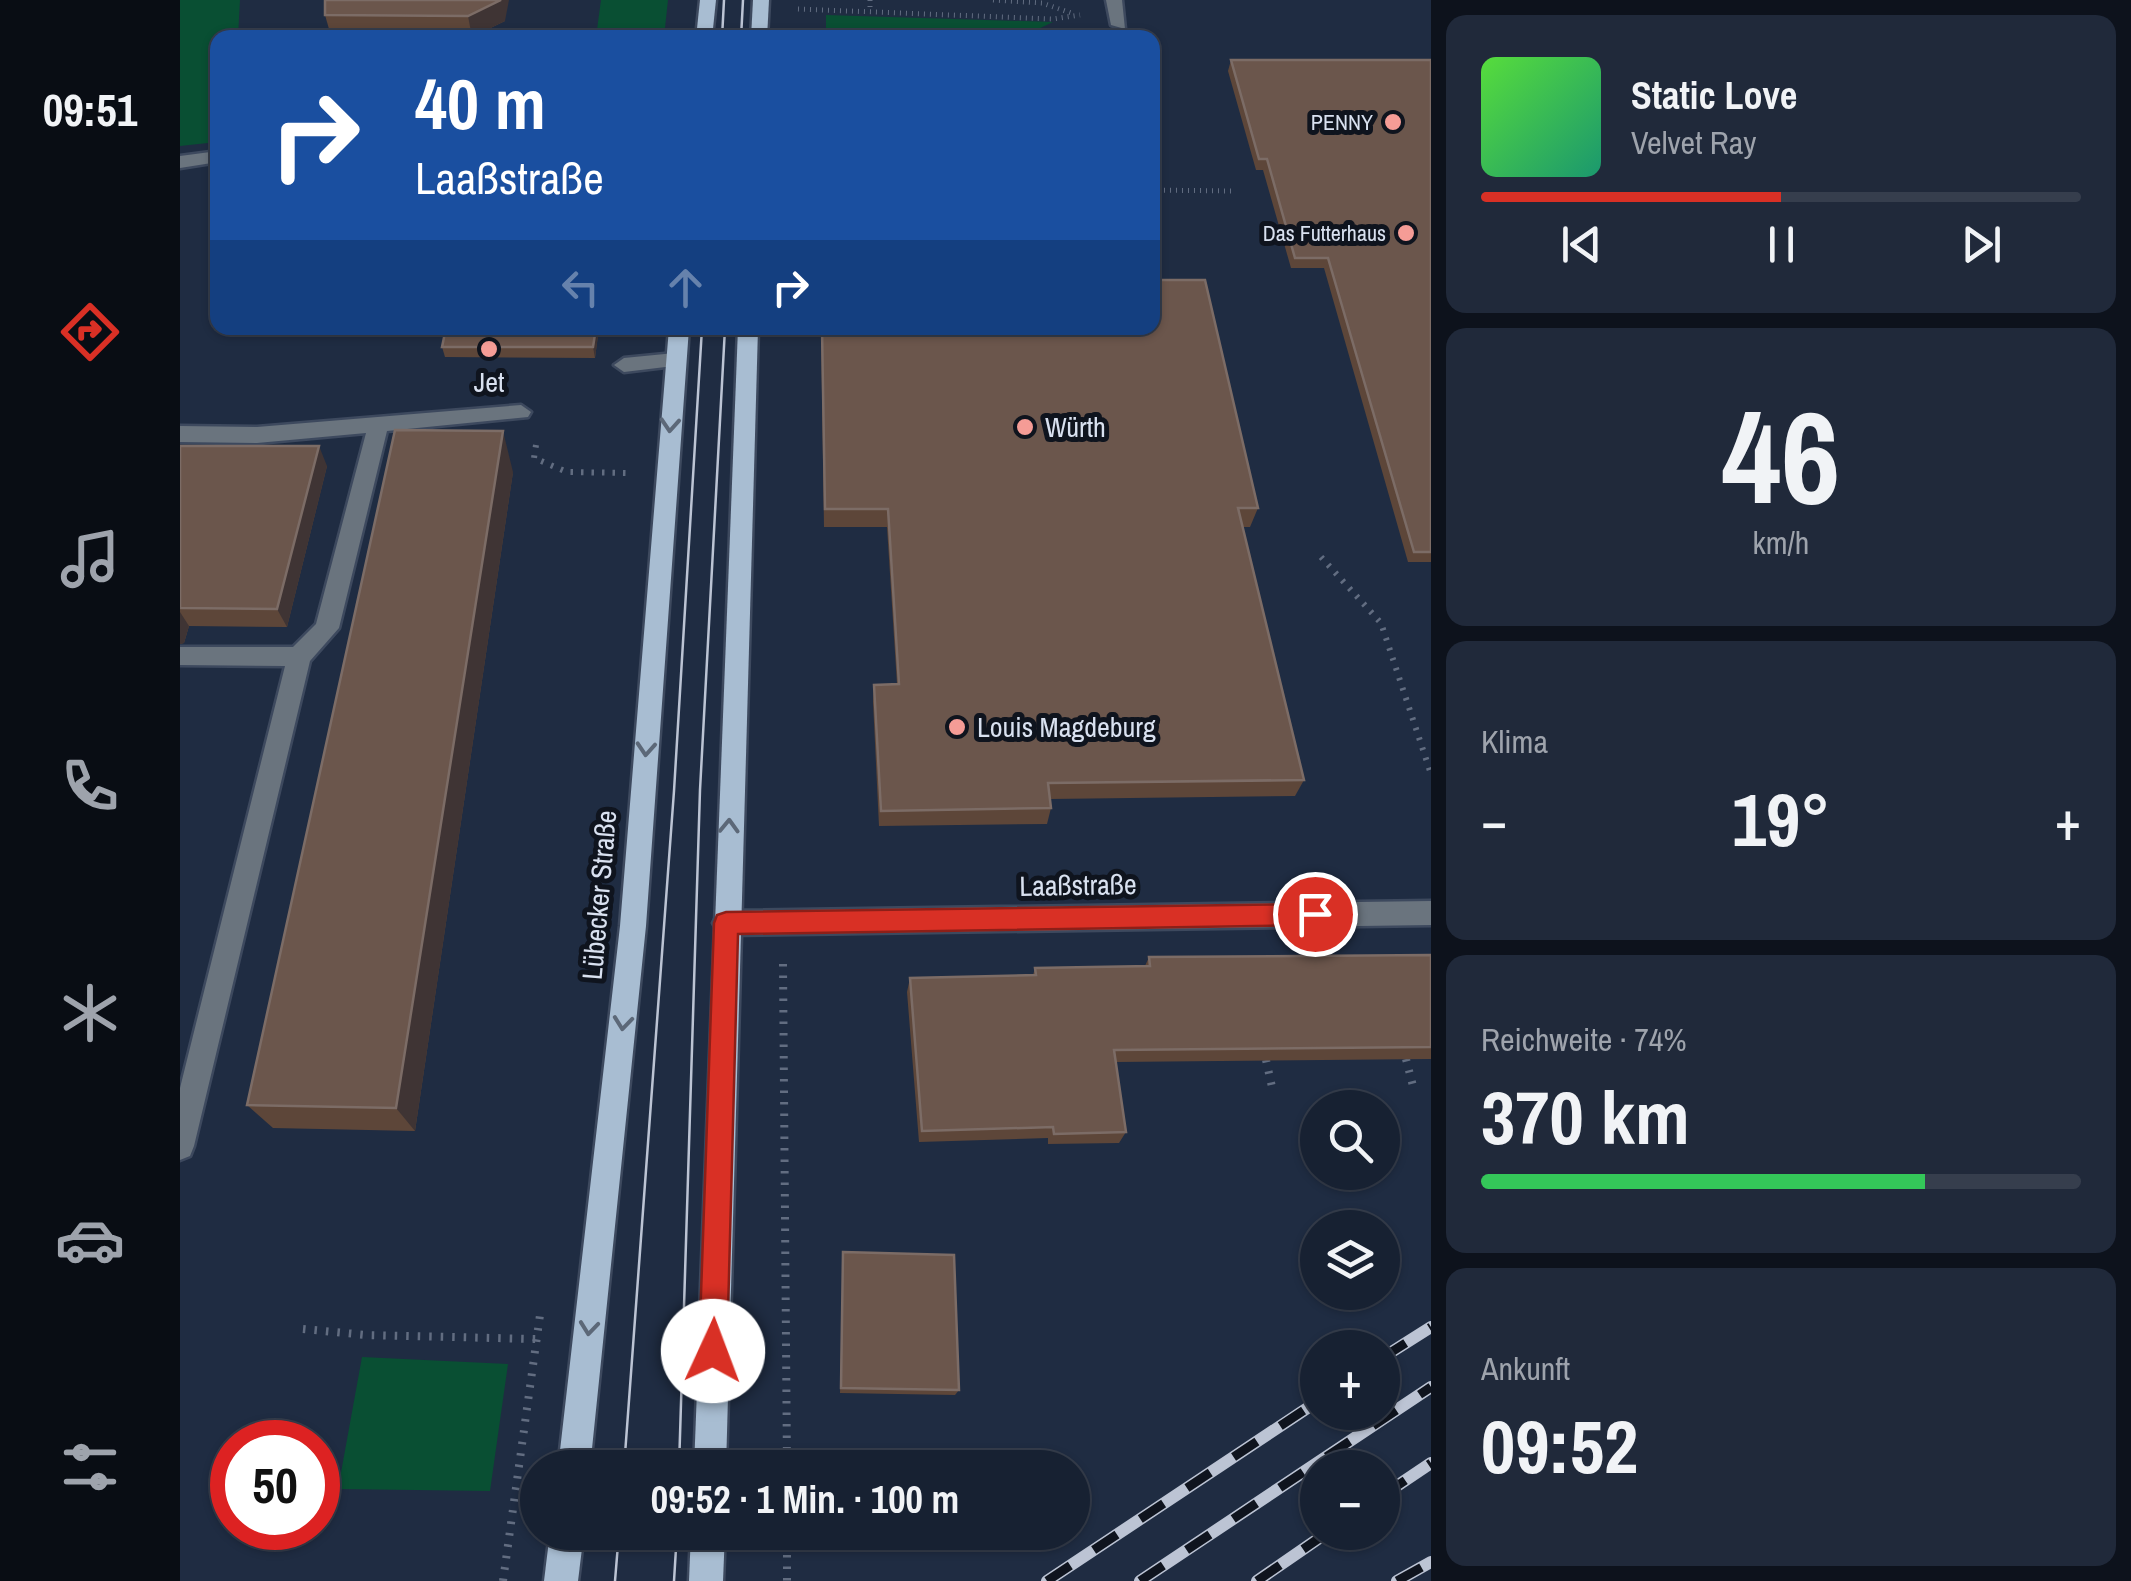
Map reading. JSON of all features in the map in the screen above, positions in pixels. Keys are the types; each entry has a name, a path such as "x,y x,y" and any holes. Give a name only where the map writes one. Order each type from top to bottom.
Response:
{"main road":[{"path":"705,30 708,0"},
{"path":"760,30 761,0"},
{"name":"Lübecker Straße","path":"576,1450 633,926 678,335"},
{"path":"711,1450 748,335"},
{"path":"561,1581 564,1550"},
{"path":"706,1581 707,1550"}],"street":[{"path":"180,162 210,157"},
{"path":"624,365 674,360"},
{"path":"180,434 257,435 521,412"},
{"path":"180,1146 189,1078 299,657 327,628 379,422"},
{"path":"180,656 299,657"},
{"name":"Laaßstraße","path":"726,923 1431,913"}],"path":[{"path":"870,0 870,12"},
{"path":"993,0 1042,2 1076,15"},
{"path":"786,9 1053,19 1116,12"},
{"path":"1160,190 1230,191"},
{"path":"521,412 540,412 534,458 548,469 572,474 630,473"},
{"path":"1321,557 1381,622 1431,774"},
{"path":"786,996 787,1450"},
{"path":"1406,1059 1413,1086"},
{"path":"1266,1060 1272,1087"},
{"path":"303,1329 366,1335 536,1339"},
{"path":"503,1581 514,1513"},
{"path":"787,1550 788,1581"}],"green space":[{"path":"180,0 240,0 238,30 210,30 210,143 180,146"},
{"path":"601,0 668,0 665,30 597,30"},
{"path":"826,15 1053,22 1036,30 826,30"},
{"path":"362,1357 508,1364 490,1491 340,1489"}],"building":[{"path":"325,0 501,0 468,16 325,15"},
{"path":"1231,60 1431,60 1431,552 1414,552 1328,258 1295,258 1267,159 1259,159"},
{"path":"1160,280 1205,280 1258,508 1238,508 1304,780 1048,783 1051,808 881,811 874,685 899,684 888,509 825,509 822,335 1160,335"},
{"path":"445,335 595,335 593,347 442,347"},
{"path":"395,430 503,431 396,1108 247,1105"},
{"path":"180,446 319,446 277,609 180,608"},
{"path":"1431,955 1431,1047 1114,1050 1126,1132 1054,1134 1053,1127 922,1131 910,978 1036,975 1035,968 1150,966 1149,957"},
{"path":"843,1252 954,1255 959,1390 841,1388"}],"tram line":[{"path":"722,30 724,0"},
{"path":"741,30 743,0"},
{"path":"625,1450 674,791 702,335"},
{"path":"680,1450 700,790 725,335"},
{"path":"615,1581 618,1550"},
{"path":"674,1581 676,1550"}],"railway":[{"path":"1400,1347 1431,1327"},
{"path":"1140,1581 1431,1387"},
{"path":"1047,1581 1300,1413"},
{"path":"1400,1484 1431,1463"},
{"path":"1257,1581 1302,1550"},
{"path":"1397,1581 1431,1562"}],"place":[{"name":"PENNY","path":"1393,122"},
{"name":"Das Futterhaus","path":"1406,233"},
{"name":"Jet","path":"489,349"},
{"name":"Würth","path":"1025,427"},
{"name":"Louis Magdeburg","path":"957,727"}],"route":[{"path":"713,1351 726,923 1315,914"}]}
